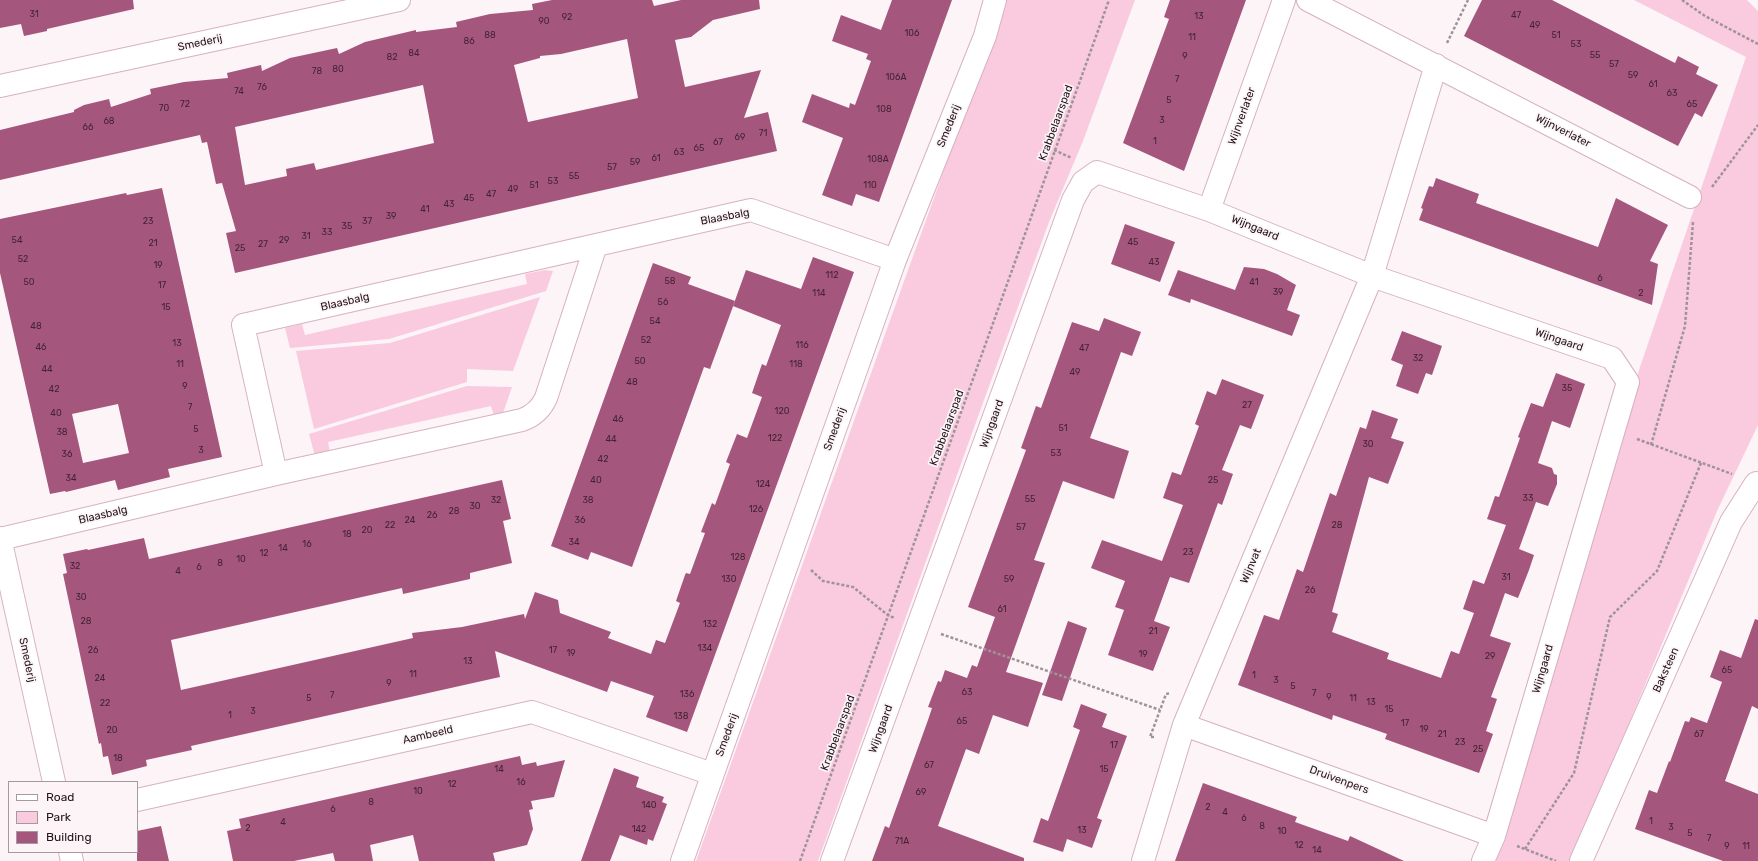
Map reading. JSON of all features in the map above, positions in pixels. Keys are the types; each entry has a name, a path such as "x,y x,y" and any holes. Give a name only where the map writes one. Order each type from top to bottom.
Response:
{"street":[{"name":"Smederij","path":"0,86 400,0"},
{"name":"Smederij","path":"682,861 895,260 985,36 995,0"},
{"name":"Wijnverlater","path":"1209,210 1284,0"},
{"name":"Wijnverlater","path":"1308,0 1699,195"},
{"path":"1372,276 1436,65"},
{"name":"Wijngaard","path":"832,861 919,626 1073,200 1083,182 1097,172 1209,210 1372,276 1612,358 1628,382 1494,836 1483,861"},
{"name":"Blaasbalg","path":"276,474 242,324 750,210 895,260"},
{"name":"Blaasbalg","path":"0,538 276,474 522,420 532,415 540,408 546,398 596,245"},
{"name":"Wijnvat","path":"1143,861 1184,725 1372,276"},
{"name":"Baksteen","path":"1581,861 1731,522 1757,483"},
{"name":"Smederij","path":"0,538 54,781"},
{"name":"Aambeeld","path":"138,800 532,712 712,774"},
{"name":"Druivenpers","path":"1184,725 1494,836"}],"path":[{"name":"Krabbelaarspad","path":"800,861 1109,0"},
{"path":"1436,65 1468,0"},
{"path":"1682,0 1705,16 1758,44"},
{"path":"1699,195 1758,125"},
{"path":"1651,444 1685,326 1694,218"},
{"path":"1613,430 1757,483"},
{"path":"1525,849 1574,773 1610,617 1657,571 1701,463"},
{"path":"791,553 823,581 853,587 889,616"},
{"path":"919,626 1160,710"},
{"path":"1494,836 1556,861"},
{"path":"1544,861 1546,857"}],"green space":[{"path":"1005,0 1135,0 1083,141 1049,222 818,861 696,861"},
{"path":"1634,0 1747,0 1758,11 1758,425 1717,511 1572,861 1496,861 1504,841 1640,367 1746,57"},
{"path":"545,270 553,271 546,291 389,339 290,348 285,328 302,324 305,335 527,284 525,274"},
{"path":"540,297 513,371 467,369 467,382 314,429 296,351 390,343"},
{"path":"467,386 512,387 503,413 494,416 491,406 328,442 330,452 315,456 309,434"}],"building":[{"path":"0,0 133,0 134,9 47,29 47,31 24,36 21,24 0,28"},
{"path":"552,0 652,0 654,6 681,0 759,0 760,9 713,20 691,37 675,40 685,87 761,70 744,118 768,112 777,151 235,273 226,233 236,231 222,183 216,184 207,142 202,143 200,135 0,180 0,130 74,112 74,110 84,105 109,99 111,107 151,94 150,89 184,82 228,78 227,73 261,65 262,71 290,58 337,48 339,54 365,42 416,30 416,32 457,27 456,22 490,14 533,10 532,4","holes":["627,39 638,98 528,122 514,65 540,58 540,56 561,54","423,85 434,143 316,170 314,163 286,169 287,176 245,185 235,127"]},
{"path":"892,0 952,0 879,202 856,194 852,206 822,195 843,138 802,122 812,94 849,108 850,103 855,105 871,61 866,59 868,54 832,41 841,15 881,30"},
{"path":"1170,0 1246,0 1184,171 1123,143 1169,19 1164,17"},
{"path":"1482,0 1552,0 1675,63 1678,56 1699,67 1696,74 1718,85 1702,117 1695,113 1678,146 1464,36"},
{"path":"1436,178 1479,194 1476,203 1598,247 1616,198 1668,225 1650,261 1658,264 1652,305 1419,220 1423,209 1421,208 1429,186 1433,187"},
{"path":"162,188 222,457 168,469 170,477 118,490 115,480 66,492 50,494 0,273 0,219 126,193 127,195","holes":["118,404 129,453 83,463 72,414"]},
{"path":"1125,224 1175,242 1160,282 1111,264"},
{"path":"813,257 854,272 687,732 646,717 654,696 611,681 607,692 495,651 500,677 191,746 192,750 146,760 147,766 112,775 108,756 103,757 101,743 99,744 63,574 67,573 63,554 144,538 149,559 502,480 511,519 503,521 512,563 470,573 470,579 403,594 402,588 171,640 181,690 413,638 412,633 462,627 524,614 525,619 535,592 558,600 560,613 611,632 608,638 651,654 656,640 665,643 680,603 676,601 686,573 690,574 705,533 701,532 712,503 715,505 730,464 726,462 737,434 747,438 762,397 752,393 762,364 766,366 781,325 733,306 746,270 801,289"},
{"path":"653,263 691,277 688,284 735,301 710,369 704,367 632,567 591,552 588,560 551,546"},
{"path":"1244,267 1264,269 1277,274 1296,285 1287,310 1300,315 1292,336 1191,299 1190,303 1168,295 1178,270 1235,290"},
{"path":"1104,318 1141,332 1132,356 1121,352 1090,438 1129,451 1114,499 1063,481 1034,560 1045,563 1006,672 1043,683 1028,727 993,715 979,754 966,749 938,826 1024,858 1024,861 872,861 885,826 889,828 932,708 928,707 938,681 941,682 945,670 967,678 972,665 977,667 995,617 968,607 1026,450 1021,448 1036,406 1041,408 1072,322 1099,331"},
{"path":"1402,331 1442,346 1432,375 1426,373 1418,394 1396,386 1403,365 1391,360"},
{"path":"1556,373 1585,384 1570,428 1552,421 1538,463 1552,468 1554,474 1557,475 1557,484 1548,506 1536,502 1519,549 1534,555 1529,570 1518,598 1505,593 1490,636 1511,643 1491,697 1497,699 1486,731 1493,734 1479,773 1385,739 1387,734 1333,715 1332,720 1238,685 1264,615 1279,620 1297,569 1303,572 1330,493 1336,496 1360,427 1366,429 1372,410 1398,419 1391,438 1404,442 1388,484 1369,477 1332,612 1338,614 1332,632 1389,653 1387,659 1441,678 1451,651 1459,654 1474,613 1463,609 1473,580 1484,584 1506,525 1487,519 1495,496 1499,497 1520,438 1518,437 1531,403 1543,407"},
{"path":"1222,379 1264,395 1251,429 1240,425 1222,470 1233,474 1222,505 1218,503 1189,583 1170,577 1154,621 1170,627 1153,671 1108,655 1124,610 1115,607 1125,581 1091,568 1102,540 1162,561 1183,505 1163,498 1172,472 1181,475 1199,426 1195,424 1207,391 1216,395"},
{"path":"1755,619 1758,620 1758,709 1752,706 1725,781 1758,794 1758,861 1723,861 1635,829 1649,790 1657,793 1685,721 1689,722 1691,717 1707,723 1722,682 1710,677 1720,650 1741,658"},
{"path":"1068,621 1087,628 1062,701 1042,695"},
{"path":"1081,704 1107,714 1102,727 1127,736 1097,818 1102,820 1092,848 1067,839 1063,852 1033,842 1041,818 1048,821 1080,730 1073,727"},
{"path":"520,756 522,765 536,762 537,766 565,760 554,797 531,801 533,809 529,810 533,829 527,845 493,853 495,861 419,861 413,835 370,845 373,861 335,861 333,853 294,861 233,861 227,831 241,828 239,819"},
{"path":"614,768 639,777 636,787 664,797 662,802 667,804 653,841 648,839 647,845 620,835 610,861 581,861"},
{"path":"1203,783 1297,817 1295,822 1348,841 1350,836 1404,861 1175,861"},
{"path":"161,826 169,861 137,861 138,831"}]}
